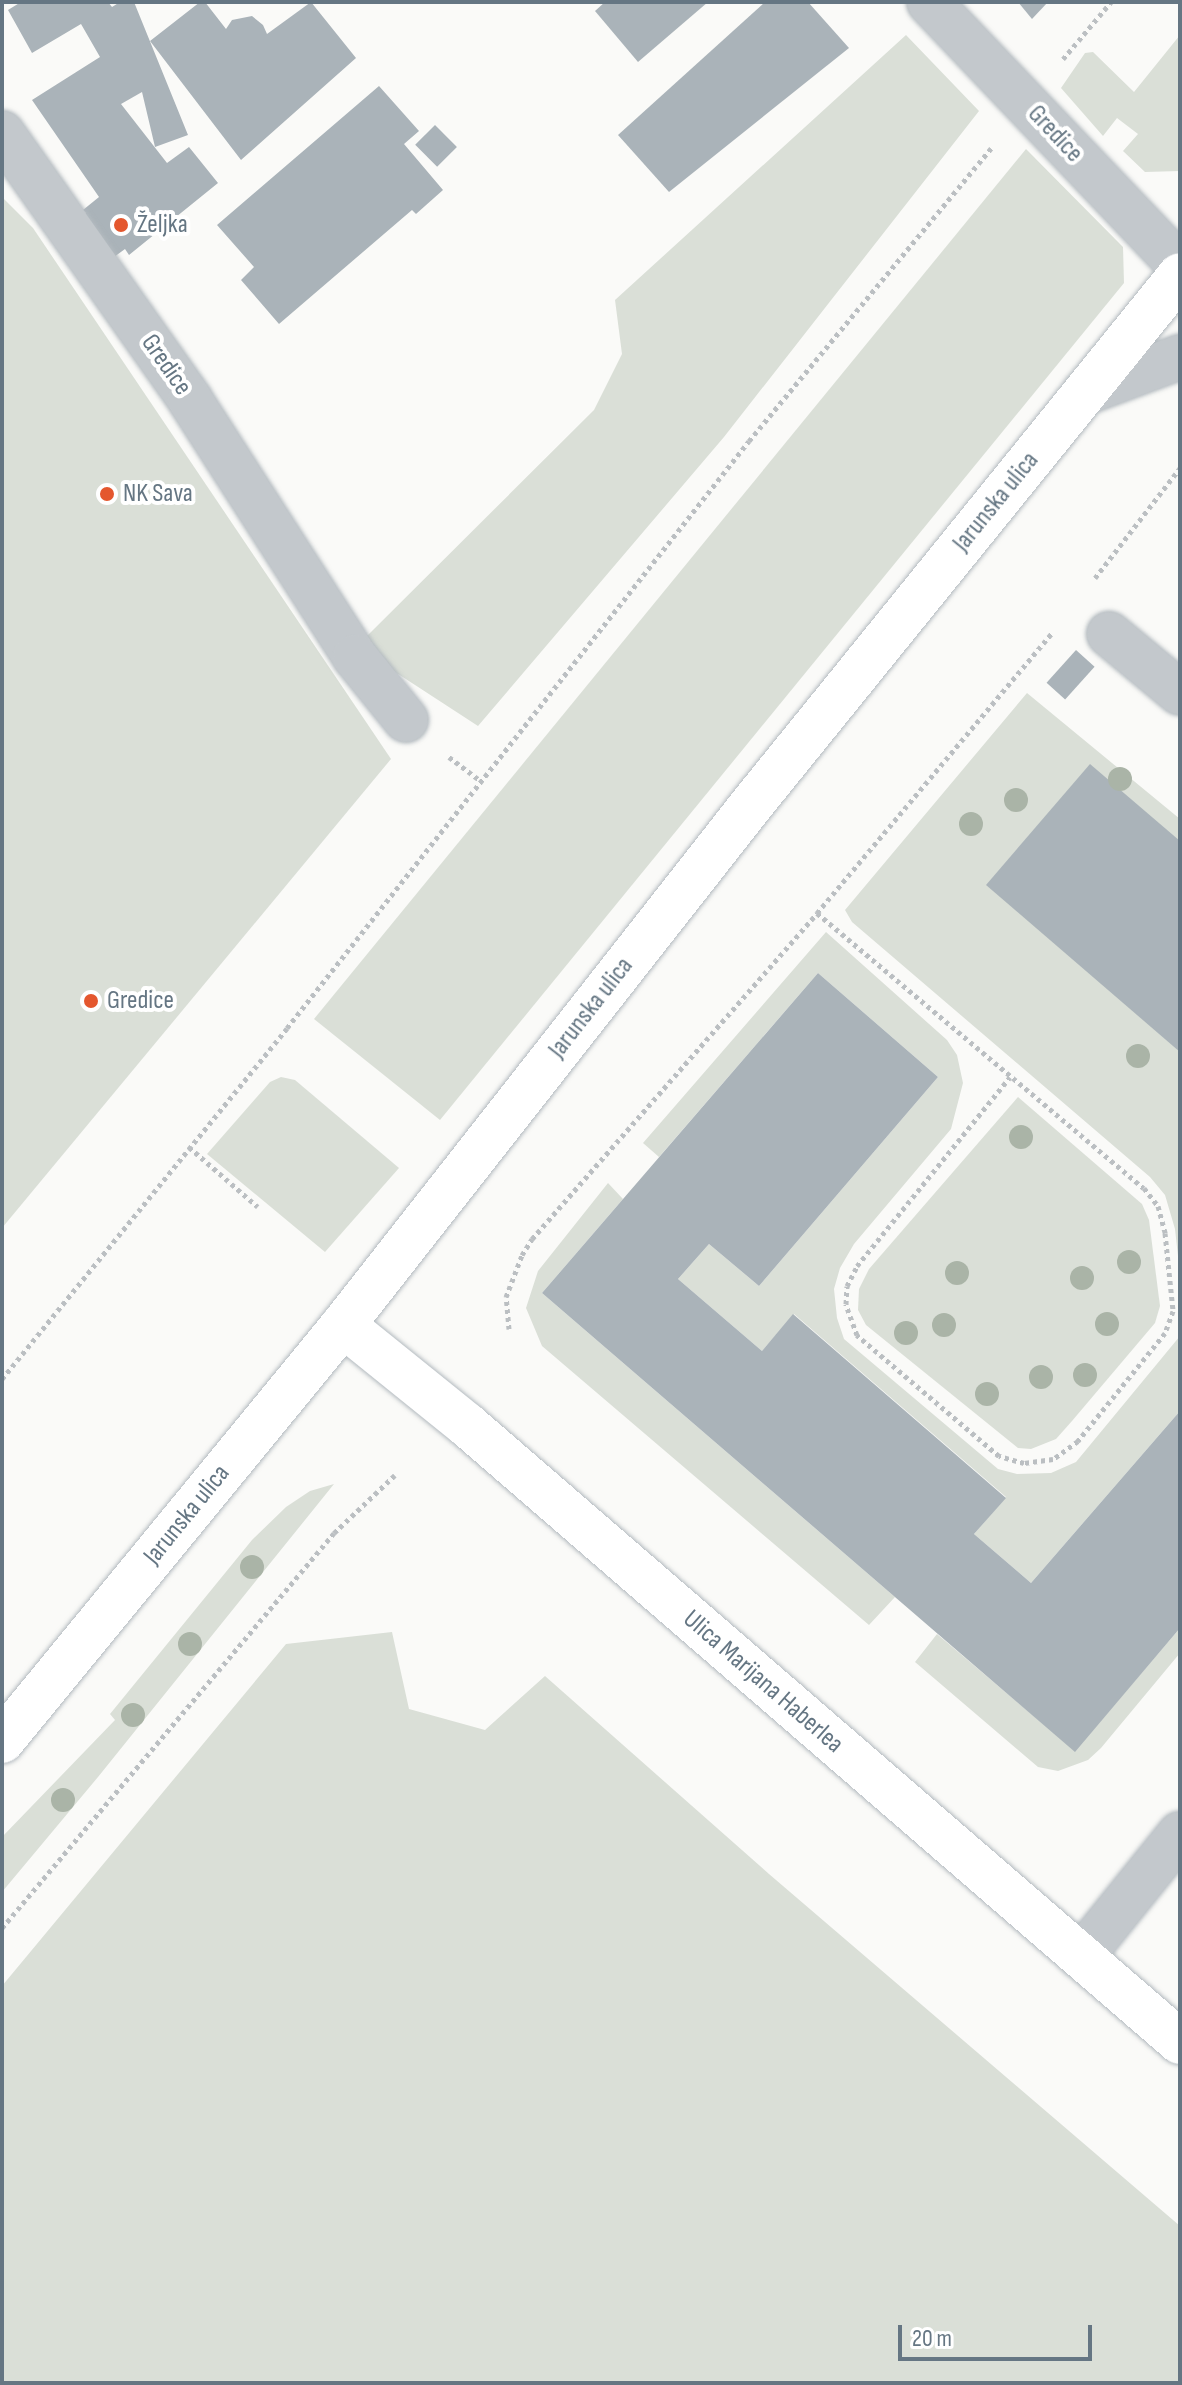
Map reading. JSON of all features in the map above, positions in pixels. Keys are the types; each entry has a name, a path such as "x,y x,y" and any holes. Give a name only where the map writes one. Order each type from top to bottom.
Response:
{"street":[{"name":"Gredice","path":"929,2 1180,266"},
{"name":"Gredice","path":"2,133 190,400 355,657 406,720"},
{"name":"Jarunska ulica","path":"2,1741 343,1325 752,804 1180,275"},
{"path":"1084,393 1180,357"},
{"path":"1109,634 1180,693"},
{"name":"Ulica Marijana Haberlea","path":"343,1325 479,1435 1180,2042"},
{"path":"1081,1957 1180,1834"}],"path":[{"path":"1060,63 1111,2"},
{"path":"2,1379 749,441 999,138"},
{"path":"1092,582 1180,468"},
{"path":"509,1329 506,1297 522,1255 532,1239 817,913 1055,629"},
{"path":"817,913 1144,1188 1158,1206 1165,1233 1173,1311 1165,1333 1078,1441 1053,1459 1024,1463 999,1456 857,1335 846,1304 847,1286 857,1266 1010,1077"},
{"path":"189,1147 258,1207"},
{"path":"2,1928 334,1533 395,1475"}],"shaded area":[{"path":"906,35 979,111 724,437 478,726 392,670 365,638 594,410 622,354 615,300"},
{"path":"1180,35 1180,171 1145,172 1123,151 1138,134 1117,118 1103,136 1061,88 1085,53 1093,52 1134,92"},
{"path":"1026,149 1123,247 1124,283 440,1120 314,1019"},
{"name":"Gredice","path":"2,197 33,228 391,759 2,1228"},
{"path":"1027,693 1180,819 1180,1274 1175,1229 1165,1195 1150,1177 852,922 845,910"},
{"path":"826,932 947,1040 957,1055 963,1083 951,1129 854,1244 840,1268 834,1289 837,1318 844,1339 998,1469 1017,1474 1051,1473 1076,1462 1180,1336 1180,1411 1031,1583 974,1534 1006,1497 794,1314 762,1351 678,1279 709,1244 759,1286 938,1077 818,973 659,1157 643,1143"},
{"path":"281,1077 295,1080 399,1168 325,1252 207,1154 270,1082"},
{"path":"1018,1097 1142,1204 1149,1220 1160,1306 1155,1323 1056,1439 1031,1449 1018,1448 866,1325 858,1310 859,1289 869,1269"},
{"path":"608,1183 623,1199 542,1293 895,1597 869,1625 542,1346 526,1308 538,1271"},
{"path":"334,1484 2,1892 2,1837 115,1720 110,1714 252,1540 286,1507 310,1491"},
{"path":"1180,1628 1180,1653 1101,1748 1088,1760 1058,1771 1038,1767 915,1662 937,1634 1075,1751"},
{"path":"392,1632 409,1709 485,1730 545,1676 769,1874 1180,2226 1180,2383 2,2383 2,1986 286,1644"}],"building":[{"path":"21,2 108,2 112,7 120,2 134,2 188,135 155,147 142,92 121,104 167,163 189,147 218,183 129,255 125,249 114,257 82,216 86,213 83,210 99,197 32,100 100,57 81,24 32,53 8,10"},
{"path":"200,2 205,2 226,29 232,20 252,16 263,25 267,34 311,2 356,58 241,160 150,41"},
{"path":"605,2 708,2 638,62 595,11"},
{"path":"765,2 808,2 849,48 669,192 618,135"},
{"path":"1018,2 1048,2 1032,19"},
{"path":"379,86 419,131 404,144 443,190 416,214 412,210 279,324 241,280 254,267 217,225"},
{"path":"435,125 457,147 437,167 415,145"},
{"path":"1076,650 1095,667 1065,699 1047,683"},
{"path":"1090,764 1180,841 1180,1052 986,885"},
{"path":"818,973 938,1077 759,1286 709,1244 678,1279 762,1351 793,1314 1006,1498 974,1534 1031,1583 1180,1411 1180,1628 1075,1752 542,1293"}],"place":[{"name":"Željka","path":"121,225"},
{"name":"NK Sava","path":"107,494"},
{"name":"Gredice","path":"91,1001"}]}
